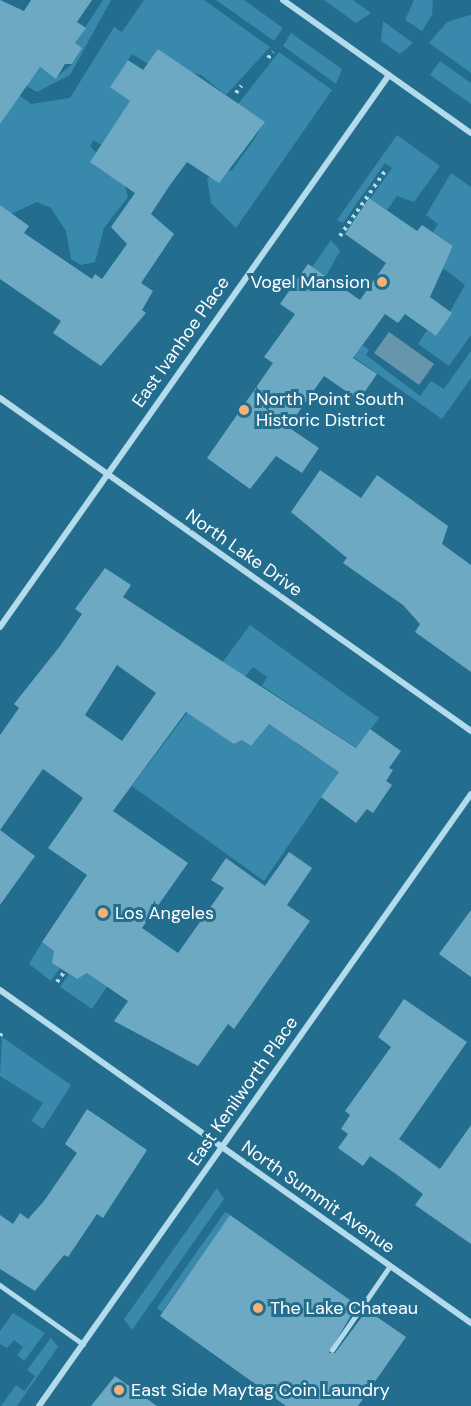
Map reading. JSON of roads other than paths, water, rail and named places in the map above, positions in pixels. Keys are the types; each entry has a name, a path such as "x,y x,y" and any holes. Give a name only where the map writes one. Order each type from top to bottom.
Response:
{"street":[{"path":"283,0 471,133"},
{"name":"East Ivanhoe Place","path":"0,627 389,75"},
{"name":"North Lake Drive","path":"0,398 471,731"},
{"name":"East Kenilworth Place","path":"39,1406 471,794"},
{"name":"North Summit Avenue","path":"0,990 471,1323"}],"lane":[{"path":"332,1350 390,1266"},
{"path":"0,1285 83,1344"}],"place":[{"name":"Vogel Mansion","path":"382,282"},
{"name":"North Point South Historic District","path":"244,410"},
{"name":"Los Angeles","path":"103,913"},
{"name":"The Lake Chateau","path":"258,1308"},
{"name":"East Side Maytag Coin Laundry","path":"119,1390"}]}
